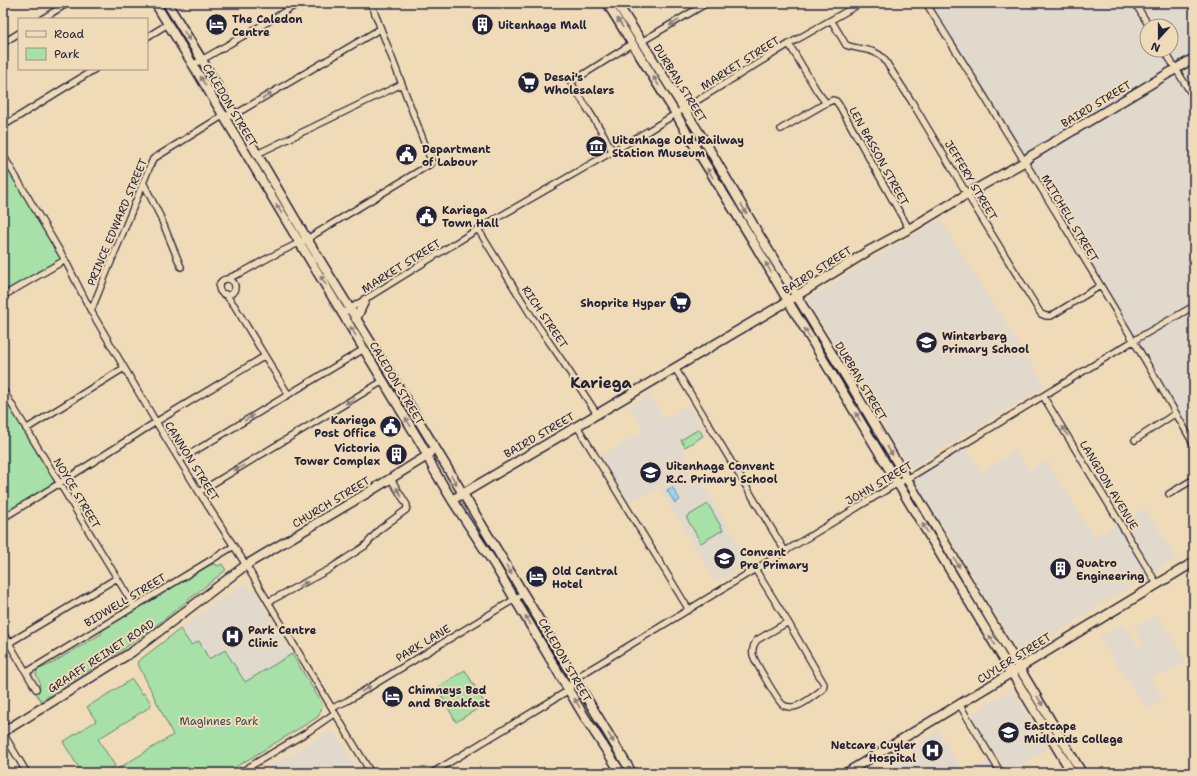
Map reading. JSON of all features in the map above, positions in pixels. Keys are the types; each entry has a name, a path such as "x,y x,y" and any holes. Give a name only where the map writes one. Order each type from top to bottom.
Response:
{"main road":[{"name":"CALEDON STREET","path":"155,3 224,115 277,206 304,241 350,309 632,773"},
{"name":"CALEDON STREET","path":"167,3 257,154 342,313 424,447 427,456 452,500 494,564 569,690 621,773"},
{"name":"DURBAN STREET","path":"607,3 751,238 1072,773"},
{"name":"DURBAN STREET","path":"617,3 684,109 1082,773"},
{"name":"BAIRD STREET","path":"452,500 788,301 870,250 1024,162 1029,157 1194,58"},
{"path":"356,319 365,300"},
{"path":"427,456 431,450 431,442"},
{"path":"427,456 434,456 442,459"},
{"name":"CHURCH STREET","path":"246,565 427,456"},
{"name":"CUYLER STREET","path":"846,773 1194,562"},
{"name":"GRAAFF REINET ROAD","path":"3,732 132,652 246,565"}],"street":[{"path":"43,18 61,5 68,3"},
{"path":"193,64 298,3"},
{"path":"288,394 234,305 220,290 222,281 229,279 304,241 432,163 371,3"},
{"path":"641,42 707,3"},
{"name":"MARKET STREET","path":"342,313 478,229 676,114 789,44 861,3"},
{"name":"MITCHELL STREET","path":"926,3 1100,286 1194,445"},
{"path":"1135,3 1144,18"},
{"name":"JEFFERY STREET","path":"831,20 846,45 882,56 931,133 1035,306 1042,315 1047,317 1051,316 1100,286"},
{"path":"148,36 168,24"},
{"path":"224,115 234,115 380,29"},
{"path":"3,43 18,34"},
{"path":"612,151 604,135 570,81 581,76 632,43"},
{"path":"781,129 826,103 789,44"},
{"path":"1169,58 1194,98"},
{"path":"3,126 93,70"},
{"path":"257,154 402,84"},
{"name":"LEN BASSON STREET","path":"826,103 833,100 837,102 909,229"},
{"name":"PRINCE EDWARD STREET","path":"91,311 150,166 156,157 224,115"},
{"name":"CANNON STREET","path":"3,156 156,422 246,565 372,773"},
{"path":"144,182 181,266"},
{"name":"RICH STREET","path":"478,229 532,317 597,414"},
{"path":"3,296 64,260"},
{"path":"234,305 233,292 243,272"},
{"path":"229,279 235,286"},
{"path":"225,294 233,292"},
{"name":"JOHN STREET","path":"574,679 1133,341 1194,306"},
{"path":"180,460 364,349"},
{"path":"3,518 265,356"},
{"path":"26,428 124,368"},
{"path":"675,368 784,551"},
{"path":"199,492 383,381"},
{"name":"NOYCE STREET","path":"3,390 5,397 60,483 134,606"},
{"name":"LANGDON AVENUE","path":"1044,396 1157,584"},
{"path":"1135,440 1176,413"},
{"path":"577,426 689,610"},
{"path":"268,602 328,570 365,546 380,529 406,510 407,505 391,479"},
{"path":"1169,494 1194,479"},
{"name":"BIDWELL STREET","path":"27,672 234,546"},
{"path":"755,569 788,622 824,686 823,689 802,704 792,707 785,706 779,700 754,659 752,650 757,640 788,622"},
{"path":"9,643 117,578"},
{"name":"PARK LANE","path":"239,773 309,731 347,701 523,594"},
{"path":"3,633 36,689"},
{"path":"432,773 569,690 574,679"},
{"path":"959,704 1001,773"},
{"path":"3,732 27,773"}],"shaded area":[{"path":"926,3 1194,3 1194,434"},
{"name":"Winterberg Primary School","path":"941,220 1045,386 909,469 808,299 875,257"},
{"name":"Uitenhage Convent R.C. Primary School","path":"649,395 665,419 688,405 707,435 682,451 750,562 716,582 659,487 626,504 597,458 645,431 629,406"},
{"path":"963,445 981,473 1016,450 1029,470 1047,460 1094,537 1145,508 1177,557 1021,655 912,476"},
{"name":"Park Centre Clinic","path":"244,584 248,586 251,591 254,589 275,626 273,628 275,631 278,629 292,654 245,682 225,650 209,659 199,642 191,645 180,629 240,585"},
{"path":"1158,614 1186,661 1164,675 1160,673 1150,678 1163,699 1147,709 1099,637 1124,624 1137,646 1142,642 1133,628"},
{"name":"Eastcape Midlands College","path":"1011,689 1047,749 1007,773 971,715"},
{"path":"333,729 360,773 259,773"},
{"name":"Netcare Cuyler Hospital","path":"938,731 964,773 874,773 907,753 909,755 914,753 913,750 917,748 915,745"},
{"path":"988,760 996,773 968,773"}],"green space":[{"path":"3,155 65,260 3,296"},
{"path":"6,396 60,483 3,518 3,398"},
{"path":"699,429 703,436 685,447 681,440"},
{"path":"708,504 723,530 701,543 686,517"},
{"path":"215,563 217,566 222,564 226,570 153,628 122,650 41,701 33,689 37,690 40,686 36,674 37,670 49,665 101,634 102,630"},
{"name":"Maginnes Park","path":"180,629 191,645 199,641 209,659 225,650 245,682 292,654 323,705 318,717 226,773 111,773 173,735 137,662"},
{"path":"465,670 485,704 456,722 437,688"},
{"path":"132,679 142,694 144,693 151,703 150,707 98,739 115,766 105,773 82,773 63,742 96,721 87,707"}],"water":[{"path":"672,487 680,500 675,503 667,490"}],"place":[{"name":"The Caledon Centre","path":"216,25"},
{"name":"Uitenhage Mall","path":"482,25"},
{"name":"Desai's Wholesalers","path":"529,83"},
{"name":"Uitenhage Old Railway Station Museum","path":"596,146"},
{"name":"Department of Labour","path":"406,155"},
{"name":"Kariega Town Hall","path":"427,216"},
{"name":"Shoprite Hyper","path":"681,303"},
{"name":"Winterberg Primary School","path":"926,342"},
{"name":"Kariega Post Office","path":"391,426"},
{"name":"Victoria Tower Complex","path":"396,454"},
{"name":"Uitenhage Convent R.C. Primary School","path":"650,472"},
{"name":"Convent Pre Primary","path":"725,558"},
{"name":"Quatro Engineering","path":"1060,569"},
{"name":"Old Central Hotel","path":"537,577"},
{"name":"Park Centre Clinic","path":"233,636"},
{"name":"Chimneys Bed and Breakfast","path":"392,696"},
{"name":"Eastcape Midlands College","path":"1009,732"},
{"name":"Netcare Cuyler Hospital","path":"932,751"}],"district":[{"name":"Kariega","path":"601,383"}]}
